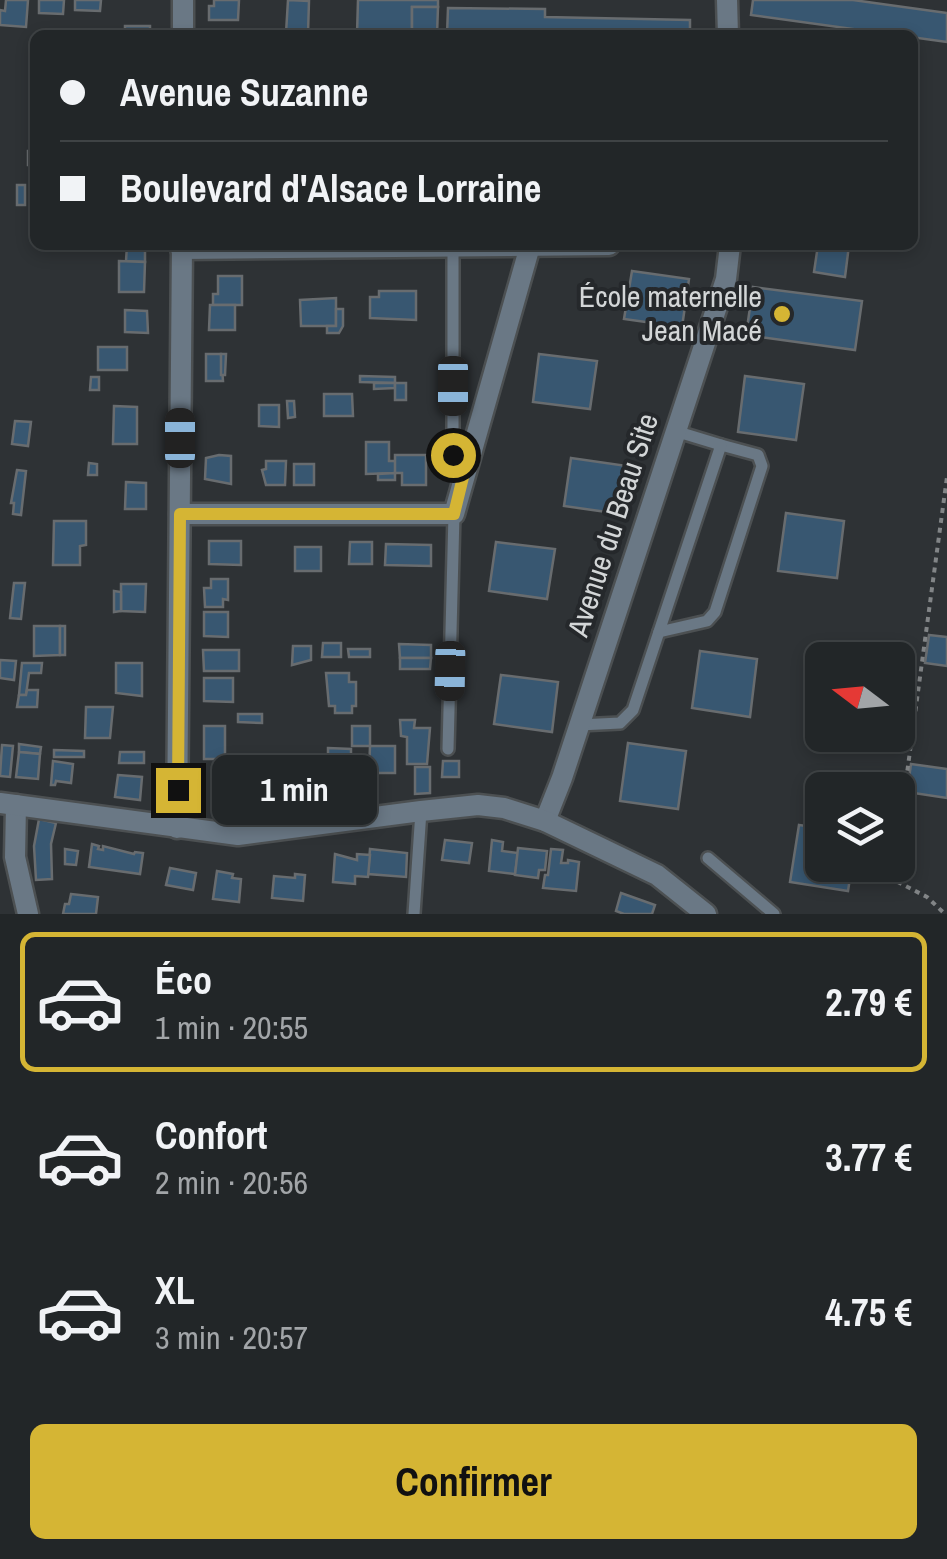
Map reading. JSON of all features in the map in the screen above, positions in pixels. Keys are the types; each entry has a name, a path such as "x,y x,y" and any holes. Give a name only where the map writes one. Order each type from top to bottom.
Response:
{"street":[{"path":"183,0 183,30"},
{"path":"726,0 728,30"},
{"path":"177,828 182,250"},
{"path":"180,514 454,514 529,250"},
{"name":"Avenue du Beau Site","path":"545,821 726,279 729,250"},
{"path":"28,914 8,804 238,835 478,805 504,808 545,821 657,876 706,914"}],"lane":[{"path":"453,250 453,455 466,465"},
{"path":"659,632 707,621 715,612 762,466 758,455 675,431"},
{"path":"580,725 620,723 633,710 721,445"},
{"path":"448,749 454,514"},
{"path":"414,914 421,811"},
{"path":"708,858 774,914"}],"path":[{"path":"907,772 947,476"},
{"path":"900,882 926,896 945,914"}],"building":[{"path":"6,0 28,0 26,27 0,25 0,10 5,11"},
{"path":"39,0 64,0 63,14 39,13"},
{"path":"75,0 101,0 100,11 75,10"},
{"path":"214,0 239,0 238,20 209,20 209,6 214,6"},
{"path":"288,0 309,1 308,30 286,30"},
{"path":"358,0 438,0 438,7 412,7 412,30 357,30"},
{"path":"753,0 853,0 947,13 947,42 918,38 918,30 860,30 751,15"},
{"path":"412,7 438,7 437,30 412,30"},
{"path":"448,8 545,9 545,17 690,20 690,30 447,30"},
{"path":"125,26 150,26 150,30 125,30"},
{"path":"17,185 25,185 25,205 17,205"},
{"path":"127,250 145,250 145,262 126,261"},
{"path":"817,250 848,250 845,277 814,272"},
{"path":"119,261 145,262 144,292 119,292"},
{"path":"632,271 689,279 682,327 624,319"},
{"path":"218,276 242,276 242,305 213,305 213,294 218,294"},
{"path":"753,287 862,301 855,350 746,335"},
{"path":"379,291 416,291 416,320 370,318 370,297 379,297"},
{"path":"336,298 336,326 301,326 300,300"},
{"path":"210,305 235,305 235,330 209,330"},
{"path":"336,309 343,309 343,326 339,333 327,333 327,326 336,326"},
{"path":"125,310 147,311 148,333 125,332"},
{"path":"98,347 127,347 127,370 98,370"},
{"path":"206,354 221,354 223,381 206,381"},
{"path":"221,354 226,354 225,375 221,375"},
{"path":"539,354 597,361 590,409 533,402"},
{"path":"360,376 395,377 395,383 360,382"},
{"path":"745,376 804,384 796,440 738,432"},
{"path":"91,377 99,377 99,390 90,390"},
{"path":"374,383 395,383 395,388 374,389"},
{"path":"395,383 406,383 406,400 395,400"},
{"path":"324,394 352,394 353,416 324,416"},
{"path":"287,401 294,401 295,417 288,418"},
{"path":"259,405 279,405 279,427 259,426"},
{"path":"114,406 137,407 137,444 113,444"},
{"path":"15,421 31,422 28,446 12,444"},
{"path":"366,442 389,442 389,461 396,461 395,473 366,474"},
{"path":"395,455 426,455 426,485 402,485 402,473 395,473"},
{"path":"231,456 231,484 205,479 206,458"},
{"path":"571,458 627,466 621,514 564,506"},
{"path":"266,461 286,461 285,485 266,485 262,470 266,469"},
{"path":"89,463 97,464 97,475 88,475"},
{"path":"294,464 314,464 314,485 294,485"},
{"path":"17,470 26,471 21,515 13,514 11,503"},
{"path":"395,473 395,480 378,480 378,474"},
{"path":"126,482 146,483 146,509 125,509"},
{"path":"786,513 844,521 837,578 778,571"},
{"path":"54,521 86,521 86,545 80,546 80,565 53,565"},
{"path":"209,541 241,541 241,565 209,564"},
{"path":"350,542 372,542 372,564 349,564"},
{"path":"496,542 555,549 547,599 489,591"},
{"path":"386,544 431,545 431,566 385,565"},
{"path":"295,547 321,547 321,571 295,571"},
{"path":"211,579 228,579 228,600 223,599 223,607 205,607 204,588 211,588"},
{"path":"14,583 25,583 21,619 10,618"},
{"path":"121,584 146,584 145,612 121,611"},
{"path":"114,591 121,592 121,611 114,612"},
{"path":"204,612 228,612 228,637 204,636"},
{"path":"34,626 60,626 60,655 34,656"},
{"path":"60,626 65,626 65,655 60,655"},
{"path":"929,635 947,637 947,666 925,663"},
{"path":"323,643 341,643 341,657 322,657"},
{"path":"399,644 431,645 431,658 400,658"},
{"path":"293,646 311,646 311,660 292,665"},
{"path":"348,649 370,649 370,657 349,657"},
{"path":"203,650 239,650 239,671 204,671"},
{"path":"700,651 757,659 750,717 692,708"},
{"path":"400,658 431,658 430,669 400,669"},
{"path":"0,660 16,661 14,680 0,678"},
{"path":"22,663 42,663 41,673 29,673 26,695 19,695"},
{"path":"116,663 142,663 142,696 116,693"},
{"path":"326,673 349,673 349,682 356,682 356,706 352,706 352,713 335,713 335,706 329,706"},
{"path":"501,675 558,682 552,732 494,724"},
{"path":"204,678 233,678 233,702 204,701"},
{"path":"27,690 38,690 37,707 17,707 19,695 26,695"},
{"path":"86,707 113,707 110,738 85,738"},
{"path":"238,714 262,714 262,723 238,722"},
{"path":"400,720 415,720 414,728 430,728 427,764 407,764 407,737 401,736"},
{"path":"204,726 225,726 225,759 204,759"},
{"path":"352,726 370,726 370,746 352,746"},
{"path":"628,743 686,751 678,809 620,801"},
{"path":"19,744 41,747 40,754 19,752"},
{"path":"2,745 13,746 10,777 0,776"},
{"path":"370,746 395,746 395,773 369,773"},
{"path":"328,748 351,749 351,773 328,772"},
{"path":"54,750 84,751 84,757 54,757"},
{"path":"19,752 40,754 38,779 16,777"},
{"path":"120,752 144,752 144,763 119,763"},
{"path":"53,761 73,764 71,783 56,781 51,785"},
{"path":"443,761 459,761 459,777 442,777"},
{"path":"911,764 947,769 947,798 915,793 915,772 910,772"},
{"path":"415,767 430,767 430,793 415,794"},
{"path":"271,768 298,769 298,796 270,795"},
{"path":"118,775 142,777 140,800 115,797"},
{"path":"39,819 56,823 51,844 52,879 36,880 34,846"},
{"path":"799,825 805,826 805,882 849,882 848,891 790,882"},
{"path":"445,840 472,843 469,863 442,860"},
{"path":"492,840 503,842 502,851 518,853 515,874 489,871"},
{"path":"92,844 103,850 103,846 143,853 140,874 89,867"},
{"path":"518,848 547,851 545,870 539,870 538,878 515,875"},
{"path":"65,849 78,851 76,865 65,864"},
{"path":"370,849 407,853 406,877 368,874"},
{"path":"551,849 563,850 561,863 579,862 576,891 543,888"},
{"path":"335,854 357,860 357,854 370,855 368,877 355,876 355,884 333,882"},
{"path":"170,868 196,873 193,890 166,885"},
{"path":"217,871 241,879 239,902 213,899"},
{"path":"295,874 305,875 303,901 272,898 274,876 295,878"},
{"path":"621,893 655,905 652,914 616,911"},
{"path":"71,894 98,897 96,914 63,914"}],"place":[{"name":"École maternelle Jean Macé","path":"782,314"}],"route":[{"path":"178,790 180,514 454,514 466,465 453,455"}]}
